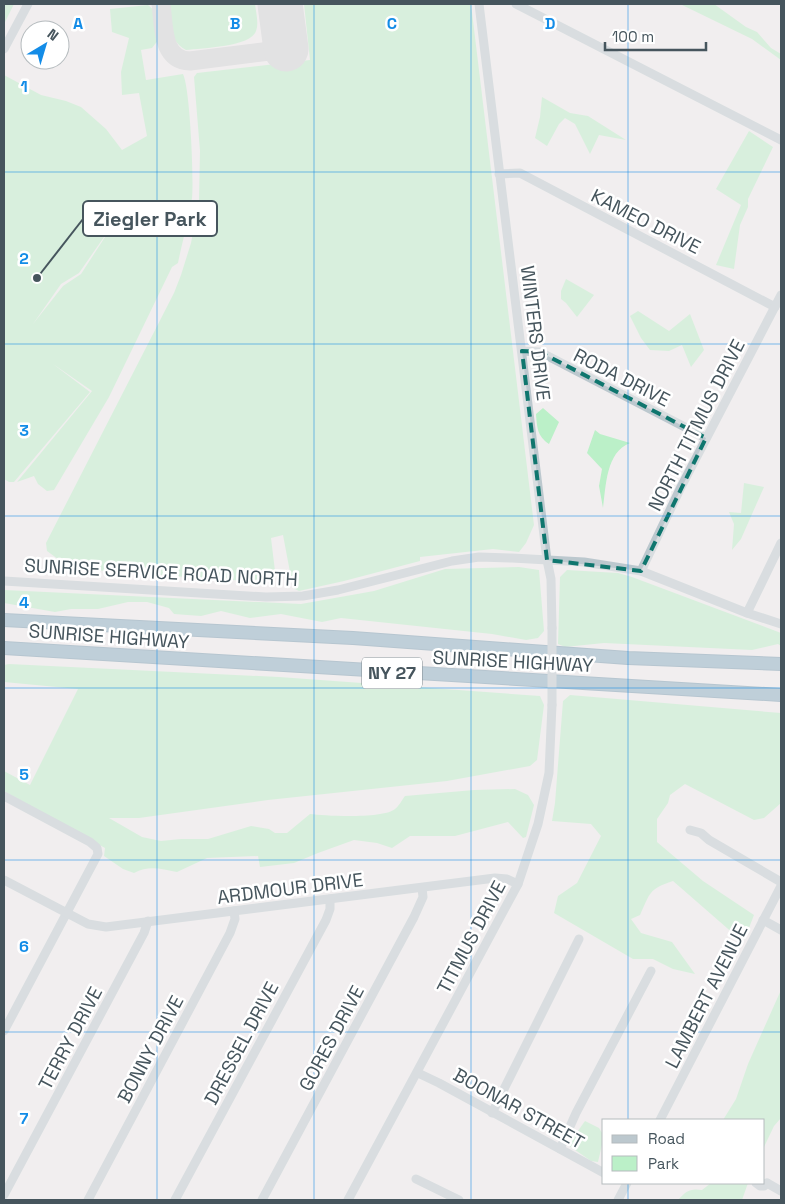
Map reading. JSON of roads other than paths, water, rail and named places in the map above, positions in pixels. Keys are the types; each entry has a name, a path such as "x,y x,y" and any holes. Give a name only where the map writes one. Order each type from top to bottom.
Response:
{"highway":[{"name":"SUNRISE HIGHWAY","path":"4,620 354,638 628,658 781,664"},
{"name":"SUNRISE HIGHWAY","path":"4,648 781,695"}],"street":[{"path":"4,49 28,4"},
{"name":"WINTERS DRIVE","path":"479,4 547,560 551,579 552,667"},
{"path":"516,4 781,140"},
{"name":"KAMEO DRIVE","path":"499,174 520,173 775,307"},
{"name":"NORTH TITMUS DRIVE","path":"641,571 665,519 781,294"},
{"name":"RODA DRIVE","path":"522,351 540,352 706,438"},
{"path":"747,613 778,556 781,543"},
{"name":"SUNRISE SERVICE ROAD NORTH","path":"4,581 286,597 338,590 433,564 466,558 497,557 584,562 641,571 747,613 781,624"},
{"name":"TITMUS DRIVE","path":"348,1200 518,884 538,824 549,773 552,667"},
{"path":"4,796 90,842 97,848 98,854 4,1031"},
{"path":"690,830 700,833 781,882"},
{"name":"ARDMOUR DRIVE","path":"4,880 88,924 106,928 148,921 495,878 507,879 518,884"},
{"name":"LAMBERT AVENUE","path":"661,1119 781,886"},
{"name":"GORES DRIVE","path":"262,1200 414,918 423,897 422,888"},
{"name":"DRESSEL DRIVE","path":"175,1200 326,920 330,908 330,899"},
{"name":"BONNY DRIVE","path":"88,1200 230,933 235,919 234,911"},
{"path":"763,920 781,930"},
{"name":"TERRY DRIVE","path":"4,1195 144,933 148,921"},
{"path":"492,1113 579,939"},
{"path":"560,1149 576,1114 651,971"},
{"name":"BOONAR STREET","path":"418,1073 602,1173"},
{"path":"416,1179 459,1200"},
{"path":"765,1179 781,1190"},
{"path":"618,1200 624,1184"}],"place":[{"name":"Ziegler Park","path":"37,278"}]}
